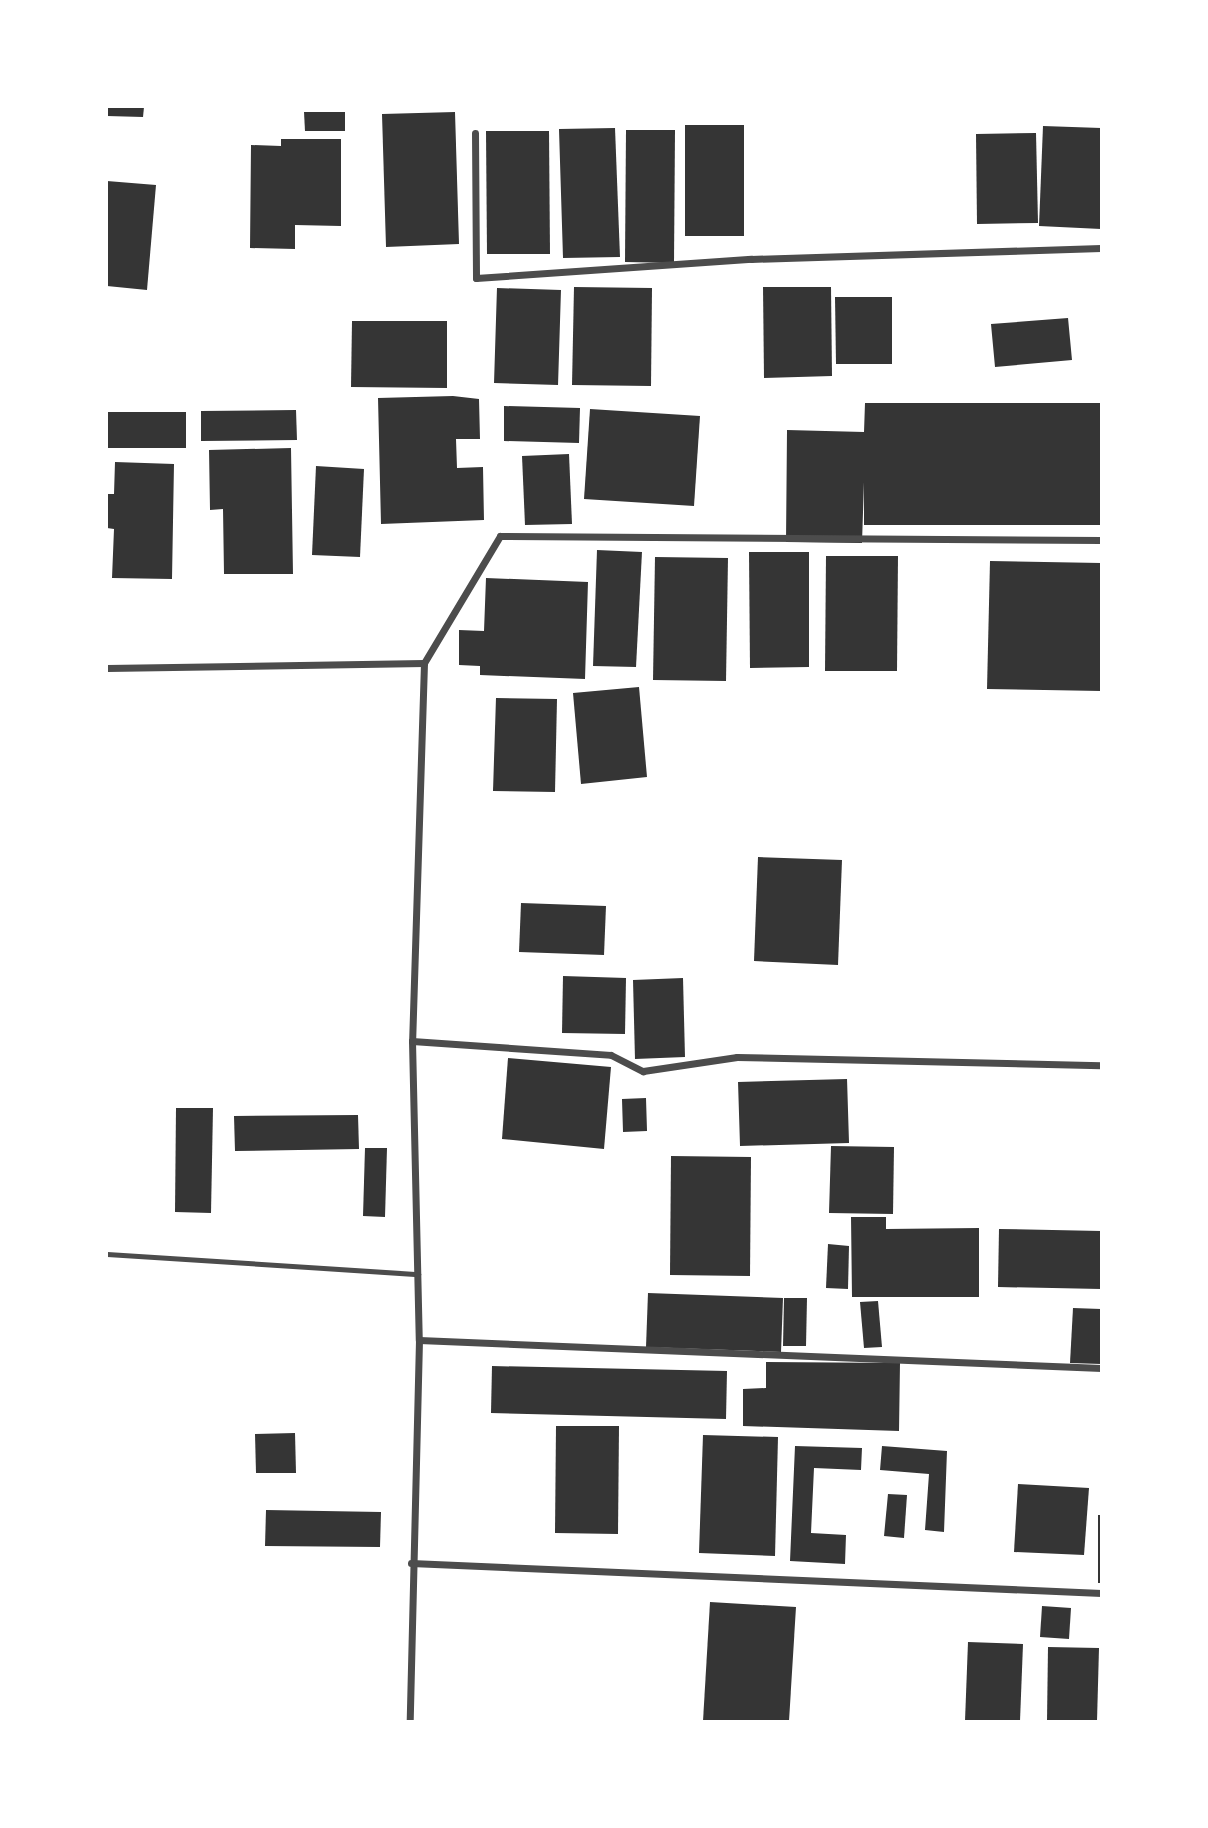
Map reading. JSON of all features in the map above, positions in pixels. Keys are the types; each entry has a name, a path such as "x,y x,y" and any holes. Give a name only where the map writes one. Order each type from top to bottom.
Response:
{"street":[{"path":"475,133 476,278 751,259 1101,248"},
{"path":"410,1721 411,1563 419,1340 412,1041 424,663 500,536 1101,540"},
{"path":"107,668 424,663"},
{"path":"412,1041 611,1055 643,1071 737,1057 1101,1065"},
{"path":"419,1340 1101,1368"},
{"path":"411,1563 1101,1593"}],"lane":[{"path":"107,1254 418,1274"}],"building":[{"path":"107,107 144,107 143,117 107,116"},
{"path":"304,112 345,112 345,131 305,131"},
{"path":"455,112 459,244 386,247 382,114"},
{"path":"685,125 744,125 744,236 685,236"},
{"path":"1043,126 1101,128 1101,229 1039,226"},
{"path":"615,128 620,257 563,258 559,129"},
{"path":"626,130 675,130 674,263 625,262"},
{"path":"486,131 549,131 550,254 487,254"},
{"path":"1036,133 1038,223 977,224 976,134"},
{"path":"281,139 341,139 341,226 295,225 295,249 250,248 251,145 281,146"},
{"path":"107,181 156,185 147,290 107,286"},
{"path":"574,287 652,288 651,386 572,385"},
{"path":"763,287 831,287 832,376 764,378"},
{"path":"497,288 561,290 558,385 494,383"},
{"path":"835,297 892,297 892,364 836,364"},
{"path":"1068,318 1072,360 995,367 991,324"},
{"path":"352,321 447,321 447,388 351,387"},
{"path":"453,396 479,399 480,439 456,439 457,468 483,467 484,520 381,524 378,398"},
{"path":"865,403 1101,403 1101,525 864,525 864,482 862,543 786,542 787,430 864,432"},
{"path":"504,406 580,408 579,443 504,441"},
{"path":"590,409 700,416 694,506 584,499"},
{"path":"296,410 297,440 201,441 201,411"},
{"path":"107,412 186,412 186,448 107,448"},
{"path":"291,448 293,574 224,574 223,509 210,510 209,450"},
{"path":"569,454 572,524 525,525 522,456"},
{"path":"115,462 174,464 172,579 112,578 114,529 107,528 107,494 114,494"},
{"path":"316,466 364,469 360,557 312,555"},
{"path":"597,550 642,552 636,667 593,666"},
{"path":"749,552 809,552 809,667 750,668"},
{"path":"826,556 898,556 897,671 825,671"},
{"path":"655,557 728,558 726,681 653,680"},
{"path":"990,561 1101,563 1101,691 987,689"},
{"path":"486,578 588,582 585,679 480,675 480,666 459,665 459,630 484,631"},
{"path":"639,687 647,777 581,784 573,693"},
{"path":"496,698 557,699 555,792 493,791"},
{"path":"758,857 842,860 838,965 754,961"},
{"path":"521,903 606,906 604,955 519,952"},
{"path":"563,976 626,978 625,1034 562,1033"},
{"path":"683,978 685,1057 635,1059 633,980"},
{"path":"508,1058 611,1067 604,1149 502,1139"},
{"path":"847,1079 849,1143 740,1146 738,1082"},
{"path":"646,1098 647,1131 623,1132 622,1099"},
{"path":"176,1108 213,1108 211,1213 175,1212"},
{"path":"358,1115 359,1149 235,1151 234,1116"},
{"path":"831,1146 894,1147 893,1214 829,1213"},
{"path":"365,1148 387,1148 385,1217 363,1216"},
{"path":"671,1156 751,1157 750,1276 670,1275"},
{"path":"851,1217 886,1217 886,1229 979,1228 979,1297 852,1297"},
{"path":"999,1229 1101,1231 1101,1289 998,1287"},
{"path":"828,1244 849,1246 848,1289 826,1288"},
{"path":"648,1293 783,1298 781,1352 646,1347"},
{"path":"784,1298 807,1298 806,1346 783,1346"},
{"path":"878,1301 882,1347 864,1348 860,1302"},
{"path":"1073,1308 1101,1309 1101,1364 1070,1363"},
{"path":"766,1362 900,1363 899,1431 743,1426 743,1389 766,1388"},
{"path":"492,1366 727,1371 726,1419 491,1413"},
{"path":"556,1426 619,1426 618,1534 555,1533"},
{"path":"295,1433 296,1473 256,1473 255,1434"},
{"path":"703,1435 778,1437 775,1556 699,1553"},
{"path":"795,1446 862,1448 861,1470 814,1468 811,1533 846,1535 845,1564 790,1561"},
{"path":"882,1446 947,1451 944,1532 925,1530 929,1474 880,1470"},
{"path":"1018,1484 1089,1488 1084,1555 1014,1552"},
{"path":"888,1494 907,1495 904,1538 884,1536"},
{"path":"266,1510 381,1512 380,1547 265,1546"},
{"path":"1098,1515 1101,1515 1101,1583 1098,1583"},
{"path":"710,1602 796,1607 789,1721 703,1721"},
{"path":"1042,1606 1071,1608 1069,1639 1040,1637"},
{"path":"968,1642 1023,1644 1020,1721 965,1721"},
{"path":"1048,1647 1099,1648 1097,1721 1047,1721"}]}
